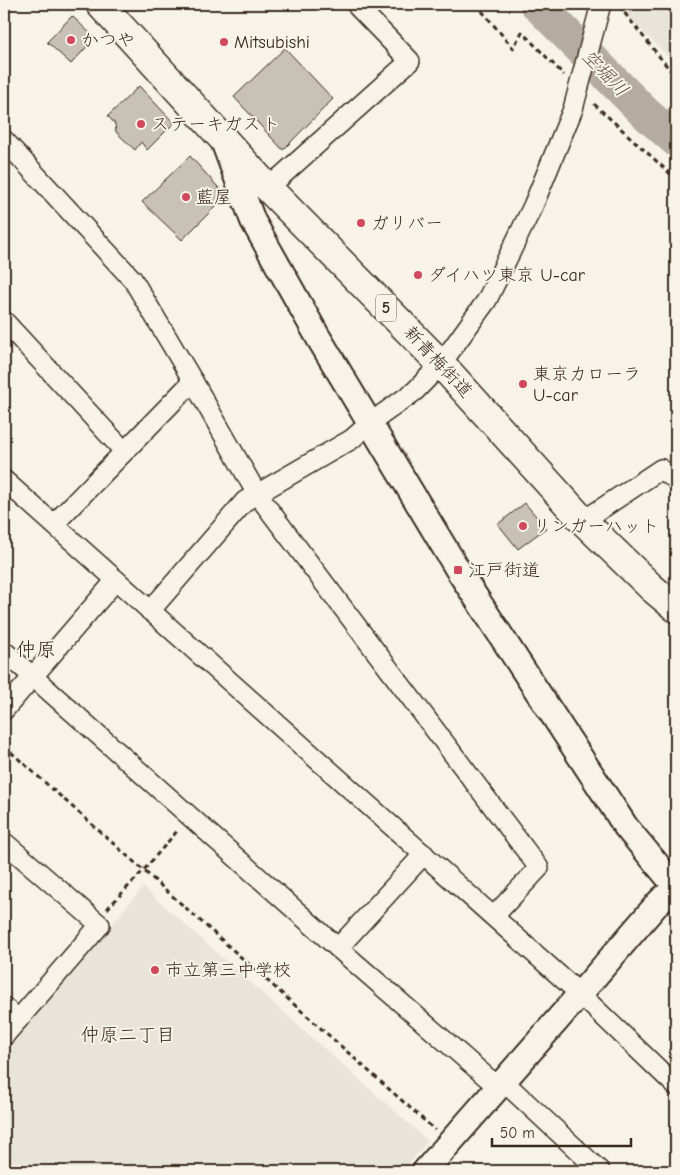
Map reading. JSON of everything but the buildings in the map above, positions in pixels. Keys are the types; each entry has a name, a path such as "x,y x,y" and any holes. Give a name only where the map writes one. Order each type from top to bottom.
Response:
{"main road":[{"name":"新青梅街道","path":"100,4 268,188 441,364 583,521 652,588 676,608"}],"street":[{"path":"150,610 245,501 352,439 370,423 415,392 441,364 487,300 533,206 573,109 601,4"},
{"path":"268,188 410,61 358,7"},
{"path":"222,139 253,221 318,337 458,570 626,827 676,888 658,903 425,1171"},
{"path":"4,140 133,280 257,494 539,868 494,916"},
{"path":"4,321 124,450"},
{"path":"54,524 193,381"},
{"path":"583,521 661,470 676,480"},
{"path":"4,480 494,916 580,994 676,1086"},
{"path":"4,710 116,580"},
{"path":"4,651 338,948 600,1171"},
{"path":"4,842 100,925 4,1036"},
{"path":"338,948 424,854"},
{"path":"4,1006 18,1020"}],"path":[{"path":"476,4 513,48 522,32 579,90 676,179"},
{"path":"617,4 676,75"},
{"path":"4,746 450,1143"},
{"path":"96,921 143,871 190,816"}],"shaded area":[{"path":"614,4 676,4 676,64"},
{"name":"市立第三中学校","path":"143,887 428,1141 403,1171 4,1171 4,1053"}],"waterway":[{"name":"空堀川","path":"537,4 644,112 676,140"}],"place":[{"name":"かつや","path":"71,40"},
{"name":"Mitsubishi","path":"224,42"},
{"name":"ステーキガスト","path":"141,124"},
{"name":"藍屋","path":"186,197"},
{"name":"ガリバー","path":"361,223"},
{"name":"ダイハツ東京 U-car","path":"418,275"},
{"name":"東京カローラ U-car","path":"523,384"},
{"name":"リンガーハット","path":"523,526"},
{"name":"江戸街道","path":"458,570"},
{"name":"市立第三中学校","path":"155,970"}],"district":[{"name":"仲原","path":"36,649"},
{"name":"仲原二丁目","path":"128,1035"}]}
